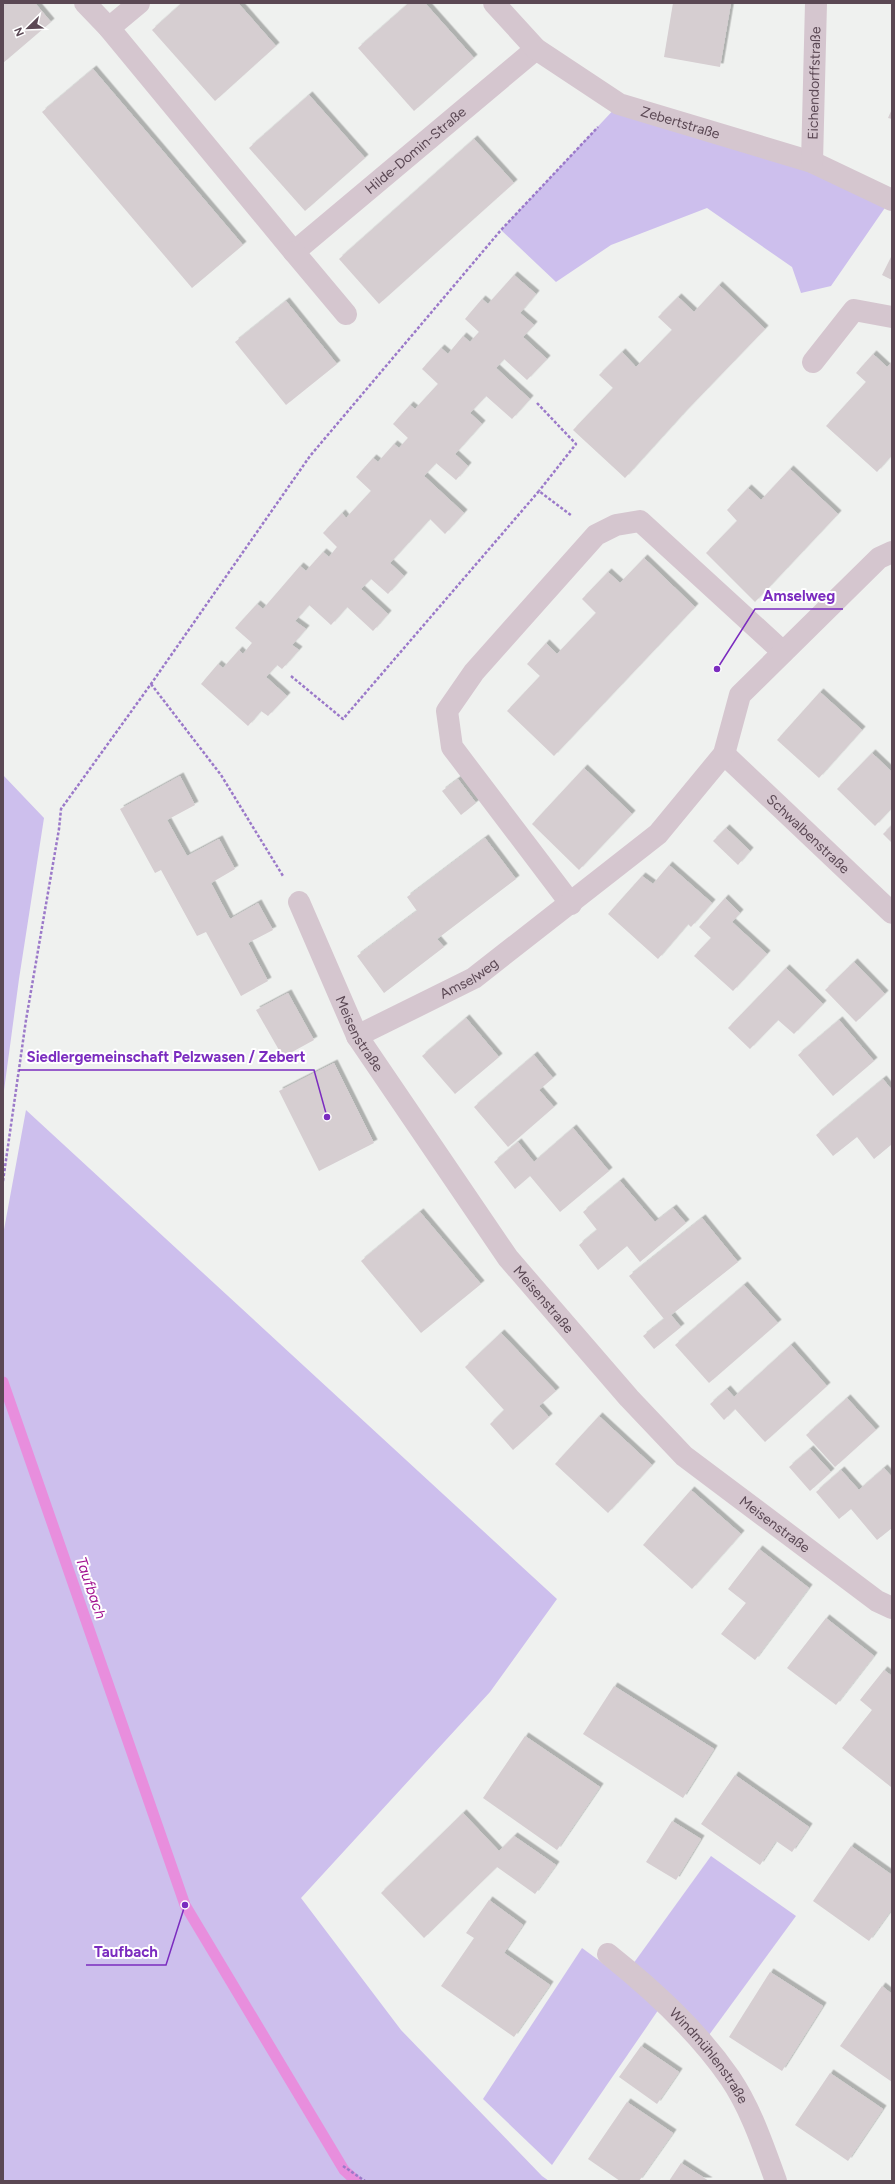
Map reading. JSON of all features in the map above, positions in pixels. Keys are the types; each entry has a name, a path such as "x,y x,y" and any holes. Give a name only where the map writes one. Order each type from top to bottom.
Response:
{"street":[{"path":"85,3 109,28 346,314"},
{"path":"109,28 139,3"},
{"name":"Zebertstraße","path":"494,3 536,49 619,104 812,162 892,200"},
{"name":"Eichendorffstraße","path":"812,162 816,3"},
{"name":"Hilde-Domin-Straße","path":"294,252 536,49"},
{"path":"813,362 854,310 892,317"},
{"path":"571,904 452,747 447,711 474,672 596,535 616,525 640,520 783,652"},
{"name":"Amselweg","path":"357,1036 474,978 571,904 658,834 724,754 740,695 879,558 892,552"},
{"name":"Schwalbenstraße","path":"724,754 892,913"},
{"name":"Meisenstraße","path":"299,902 357,1036 508,1258 629,1398 684,1456 877,1601 892,1608"},
{"name":"Windmühlenstraße","path":"608,1954 644,1982 685,2023 730,2078 758,2130 776,2181"}],"path":[{"path":"3,1180 26,1020 59,829 61,809 151,684 310,456 501,230 619,104"},
{"path":"291,676 344,719 539,490 576,444 537,403"},
{"path":"539,490 596,535"},
{"path":"151,684 221,775 299,902"},
{"path":"343,2166 365,2181"}],"shaded area":[{"path":"619,104 891,199 831,286 801,293 792,267 707,208 611,245 556,282 501,230"},
{"path":"3,775 44,818 19,979 3,1098"},
{"path":"26,1110 557,1599 490,1692 301,1898 401,2030 542,2176 549,2181 3,2181 3,1235"},
{"path":"711,1856 796,1916 709,2035 633,1964"},
{"path":"582,1948 661,2006 552,2165 483,2099"}],"building":[{"path":"3,3 35,3 51,22 3,63"},
{"path":"182,3 238,3 276,46 215,101 152,30"},
{"path":"409,3 425,3 474,58 414,111 358,48"},
{"path":"673,3 731,3 720,67 664,57"},
{"path":"93,69 243,245 192,288 42,112"},
{"path":"309,95 365,158 305,211 249,148"},
{"path":"892,109 892,119 888,118"},
{"path":"474,139 514,183 379,304 339,259"},
{"path":"892,255 892,280 882,275"},
{"path":"514,275 536,294 520,313 534,325 523,337 547,359 527,380 504,359 496,368 530,399 512,419 486,396 470,413 482,424 455,454 468,466 456,480 436,463 424,476 464,513 445,534 430,519 390,563 404,576 388,594 371,579 361,589 388,614 373,631 347,607 331,625 309,605 295,621 306,629 292,645 299,650 282,669 277,665 266,677 287,696 268,716 261,711 248,726 201,684 218,664 223,668 239,650 243,654 252,643 235,628 257,604 263,609 300,566 306,571 323,552 329,557 337,547 323,533 342,513 346,518 371,491 356,477 373,458 378,462 394,444 399,448 408,438 393,424 410,405 415,409 438,384 422,369 441,348 448,354 463,336 470,342 479,332 465,319 482,299 488,304"},
{"path":"719,285 765,329 684,413 625,478 573,430 613,388 599,375 622,352 636,367 672,330 658,317 678,297 694,312"},
{"path":"286,301 337,364 286,405 235,342"},
{"path":"873,354 887,367 892,362 892,455 877,472 826,426 866,382 856,373"},
{"path":"790,469 838,514 755,602 706,553 737,521 727,510 748,488 761,500"},
{"path":"644,558 695,607 554,756 507,711 540,676 527,664 546,643 557,654 596,613 582,599 608,572 620,583"},
{"path":"820,692 862,730 819,778 777,740"},
{"path":"872,753 892,772 892,808 875,826 837,789"},
{"path":"584,768 632,814 579,870 532,824"},
{"path":"180,776 195,805 167,820 187,856 219,839 235,869 211,883 230,919 258,903 273,930 248,943 268,981 241,996 206,932 197,936 161,870 155,873 120,809"},
{"path":"458,779 476,803 461,815 442,791"},
{"path":"892,825 892,843 883,834"},
{"path":"726,828 750,851 738,865 713,841"},
{"path":"485,838 516,879 437,939 444,947 384,993 357,956 417,911 407,897"},
{"path":"669,865 712,903 691,927 688,924 658,959 608,914 642,876 653,884"},
{"path":"725,898 740,913 732,922 767,954 733,991 694,956 711,938 699,927"},
{"path":"854,962 885,994 856,1022 825,990"},
{"path":"786,968 823,1004 794,1034 778,1020 750,1049 728,1028"},
{"path":"288,993 314,1040 283,1057 256,1010"},
{"path":"466,1018 499,1057 455,1094 422,1056"},
{"path":"839,1020 874,1061 833,1096 798,1055"},
{"path":"534,1055 553,1078 539,1090 554,1107 508,1147 474,1107"},
{"path":"334,1063 374,1143 319,1171 279,1091"},
{"path":"883,1079 892,1090 892,1144 874,1159 857,1137 833,1156 816,1135"},
{"path":"573,1128 609,1171 560,1212 530,1176 515,1189 494,1162 518,1142 534,1162"},
{"path":"620,1181 655,1222 673,1208 686,1223 640,1262 627,1246 598,1270 579,1245 597,1230 583,1212"},
{"path":"420,1212 481,1284 421,1333 361,1261"},
{"path":"702,1218 738,1262 671,1315 681,1327 654,1349 643,1336 664,1319 629,1276"},
{"path":"744,1285 778,1323 709,1383 675,1345"},
{"path":"501,1333 556,1391 539,1406 549,1417 513,1450 490,1424 504,1410 465,1367"},
{"path":"791,1345 827,1386 765,1442 735,1409 724,1420 710,1404 727,1389 734,1397"},
{"path":"847,1398 876,1430 835,1467 806,1435"},
{"path":"599,1416 652,1465 608,1513 555,1464"},
{"path":"810,1449 831,1472 810,1491 789,1467"},
{"path":"884,1468 892,1477 892,1528 877,1540 851,1509 839,1519 816,1492 841,1470 859,1490"},
{"path":"691,1490 741,1534 692,1589 643,1545"},
{"path":"759,1549 809,1588 755,1660 721,1634 746,1603 728,1589"},
{"path":"826,1618 874,1656 836,1705 787,1668"},
{"path":"884,1670 892,1676 891,1787 842,1748 872,1710 860,1700"},
{"path":"614,1686 714,1749 683,1798 583,1734"},
{"path":"525,1736 600,1787 557,1850 483,1798"},
{"path":"735,1775 809,1827 792,1852 776,1841 760,1865 701,1824"},
{"path":"463,1813 499,1851 514,1836 556,1865 535,1894 497,1867 424,1938 381,1893"},
{"path":"672,1821 701,1839 676,1880 646,1862"},
{"path":"851,1846 892,1875 892,1909 869,1941 813,1901"},
{"path":"489,1900 523,1925 504,1953 550,1985 514,2037 441,1986 474,1938 466,1933"},
{"path":"770,1972 823,2006 782,2071 729,2037"},
{"path":"882,1986 892,1994 892,2082 840,2046"},
{"path":"641,2046 679,2072 657,2104 619,2077"},
{"path":"830,2073 883,2109 848,2161 795,2125"},
{"path":"627,2102 673,2133 639,2181 620,2181 588,2159"},
{"path":"681,2163 709,2181 669,2181"}],"waterway":[{"name":"Taufbach","path":"3,1382 185,1905 344,2170 356,2181"}],"place":[{"name":"Amselweg","path":"717,669"},
{"name":"Siedlergemeinschaft Pelzwasen / Zebert","path":"327,1117"},
{"name":"Taufbach","path":"185,1905"}]}
